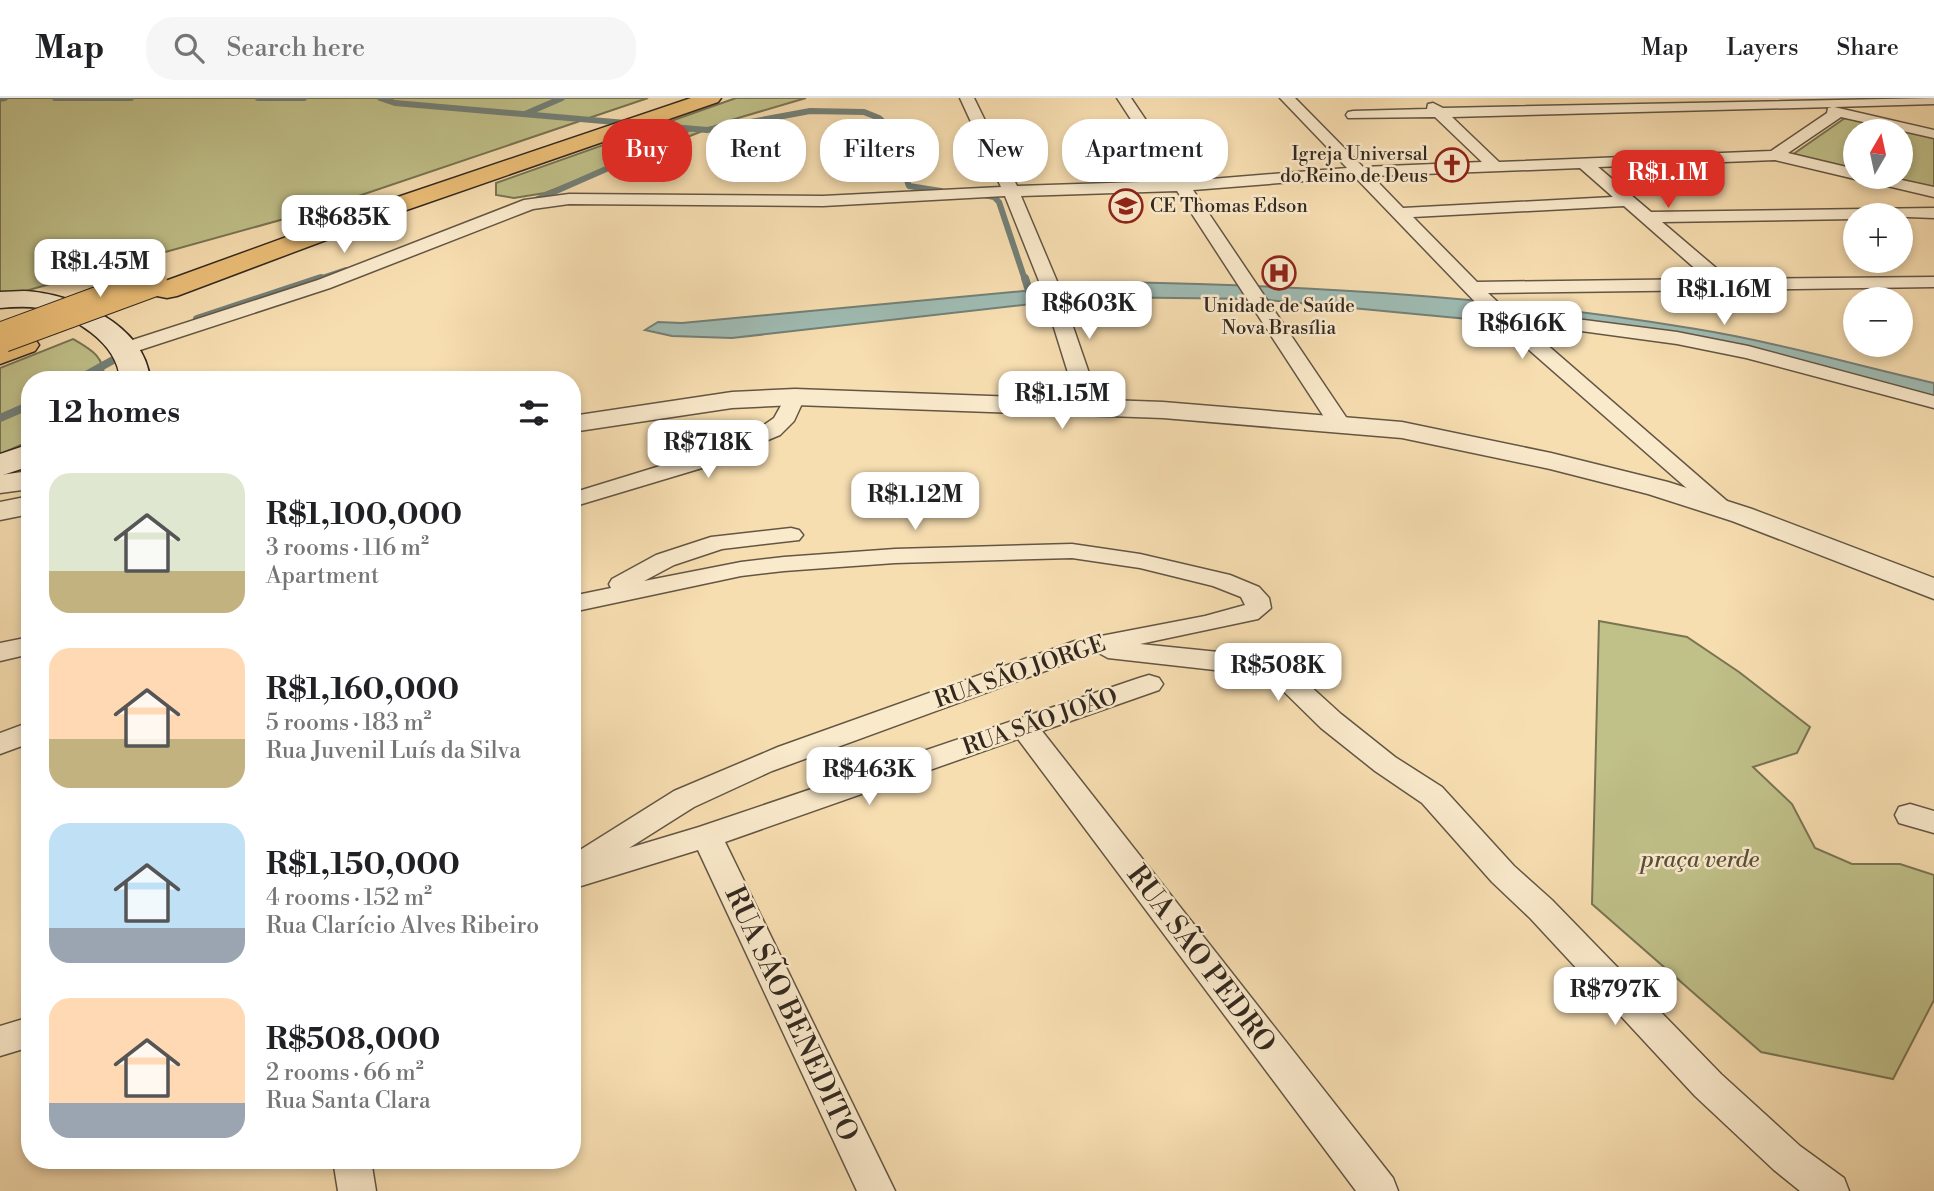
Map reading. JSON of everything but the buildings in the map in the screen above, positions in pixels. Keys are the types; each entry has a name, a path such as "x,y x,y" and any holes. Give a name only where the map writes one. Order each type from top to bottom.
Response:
{"highway":[{"path":"7,344 370,203 677,98"},
{"path":"159,286 711,98"}],"main road":[{"path":"0,300 37,300 58,305 99,327 127,348 136,371"},
{"path":"0,466 21,458"}],"street":[{"path":"967,98 1011,191 1050,286 1090,408"},
{"path":"1124,98 1339,423"},
{"path":"1287,98 1472,288 1723,508"},
{"path":"1351,98 1357,168"},
{"path":"1425,98 1495,166"},
{"path":"1353,129 1439,113 1806,100 1934,100"},
{"path":"1806,100 1837,113 1934,134"},
{"path":"1775,155 1837,113"},
{"path":"127,348 324,284 530,204 569,199 823,201 1011,191 1181,186 1357,168 1495,166 1775,155 1843,171"},
{"path":"1583,162 1727,286"},
{"path":"1913,187 1934,192"},
{"path":"1399,213 1628,201"},
{"path":"1647,217 1934,213"},
{"path":"1472,288 1934,282"},
{"path":"1501,315 1700,342 1748,352 1934,402"},
{"path":"581,497 694,463 772,430 783,421 795,397"},
{"path":"581,423 723,401 795,397 1163,410 1402,430 1551,461 1658,488 1723,508 1934,589"},
{"path":"0,484 21,481"},
{"path":"0,510 21,506"},
{"path":"583,601 665,560 719,542 791,535"},
{"name":"RUA SÃO JORGE","path":"581,865 685,799 770,761 1085,646 1243,617 1253,614 1258,608 1256,598 1242,588 1221,580 1103,554 1035,551 883,556 784,564 741,569 583,601"},
{"path":"1085,646 1226,661 1277,670 1331,721 1385,764 1432,794 1503,874 1541,909 1708,1085 1787,1158 1830,1191"},
{"path":"0,652 21,647"},
{"name":"RUA SÃO JOÃO","path":"581,874 707,836 1149,684"},
{"name":"RUA SÃO PEDRO","path":"1024,727 1379,1191"},
{"path":"0,744 21,736"},
{"name":"RUA SÃO BENEDITO","path":"707,836 876,1191"},
{"path":"0,1041 21,1035"},
{"path":"353,1169 357,1191"}],"green space":[{"path":"0,98 648,98 320,209 0,298"},
{"path":"736,98 806,98 735,119 706,119 706,130 692,135 692,119 677,119"},
{"path":"1843,119 1843,166 1792,155"},
{"path":"1913,133 1934,137 1934,188 1913,183"},
{"path":"602,145 602,171 545,193 514,198 496,195 496,183"},
{"path":"73,339 96,355 104,371 21,371 21,445 0,454 0,368"},
{"name":"praça verde","path":"1599,621 1687,637 1739,672 1810,727 1797,753 1753,767 1792,804 1815,848 1852,864 1900,864 1934,875 1934,1000 1893,1079 1761,1052 1592,904"}],"water":[{"path":"1121,282 1409,295 1625,318 1756,340 1934,383 1934,402 1730,346 1520,319 1489,321 1258,299 1094,297 732,338 672,336 645,330 658,322 682,323"}],"waterway":[{"path":"0,99 5,98"},
{"path":"55,98 131,98"},
{"path":"258,98 304,98"},
{"path":"380,98 395,103 707,130 810,111 864,112 879,118 888,126 909,186 941,191"},
{"path":"525,114 562,98"},
{"path":"531,202 602,171"},
{"path":"984,195 994,197 999,202 1025,280"},
{"path":"316,280 346,270"},
{"path":"197,319 321,278"},
{"path":"1025,278 1032,300"},
{"path":"93,371 124,354"},
{"path":"0,418 21,409"}],"place":[{"name":"Igreja Universal do Reino de Deus","path":"1452,165"},
{"name":"CE Thomas Edson","path":"1126,206"},
{"name":"Unidade de Saúde Nova Brasília","path":"1279,273"}]}
